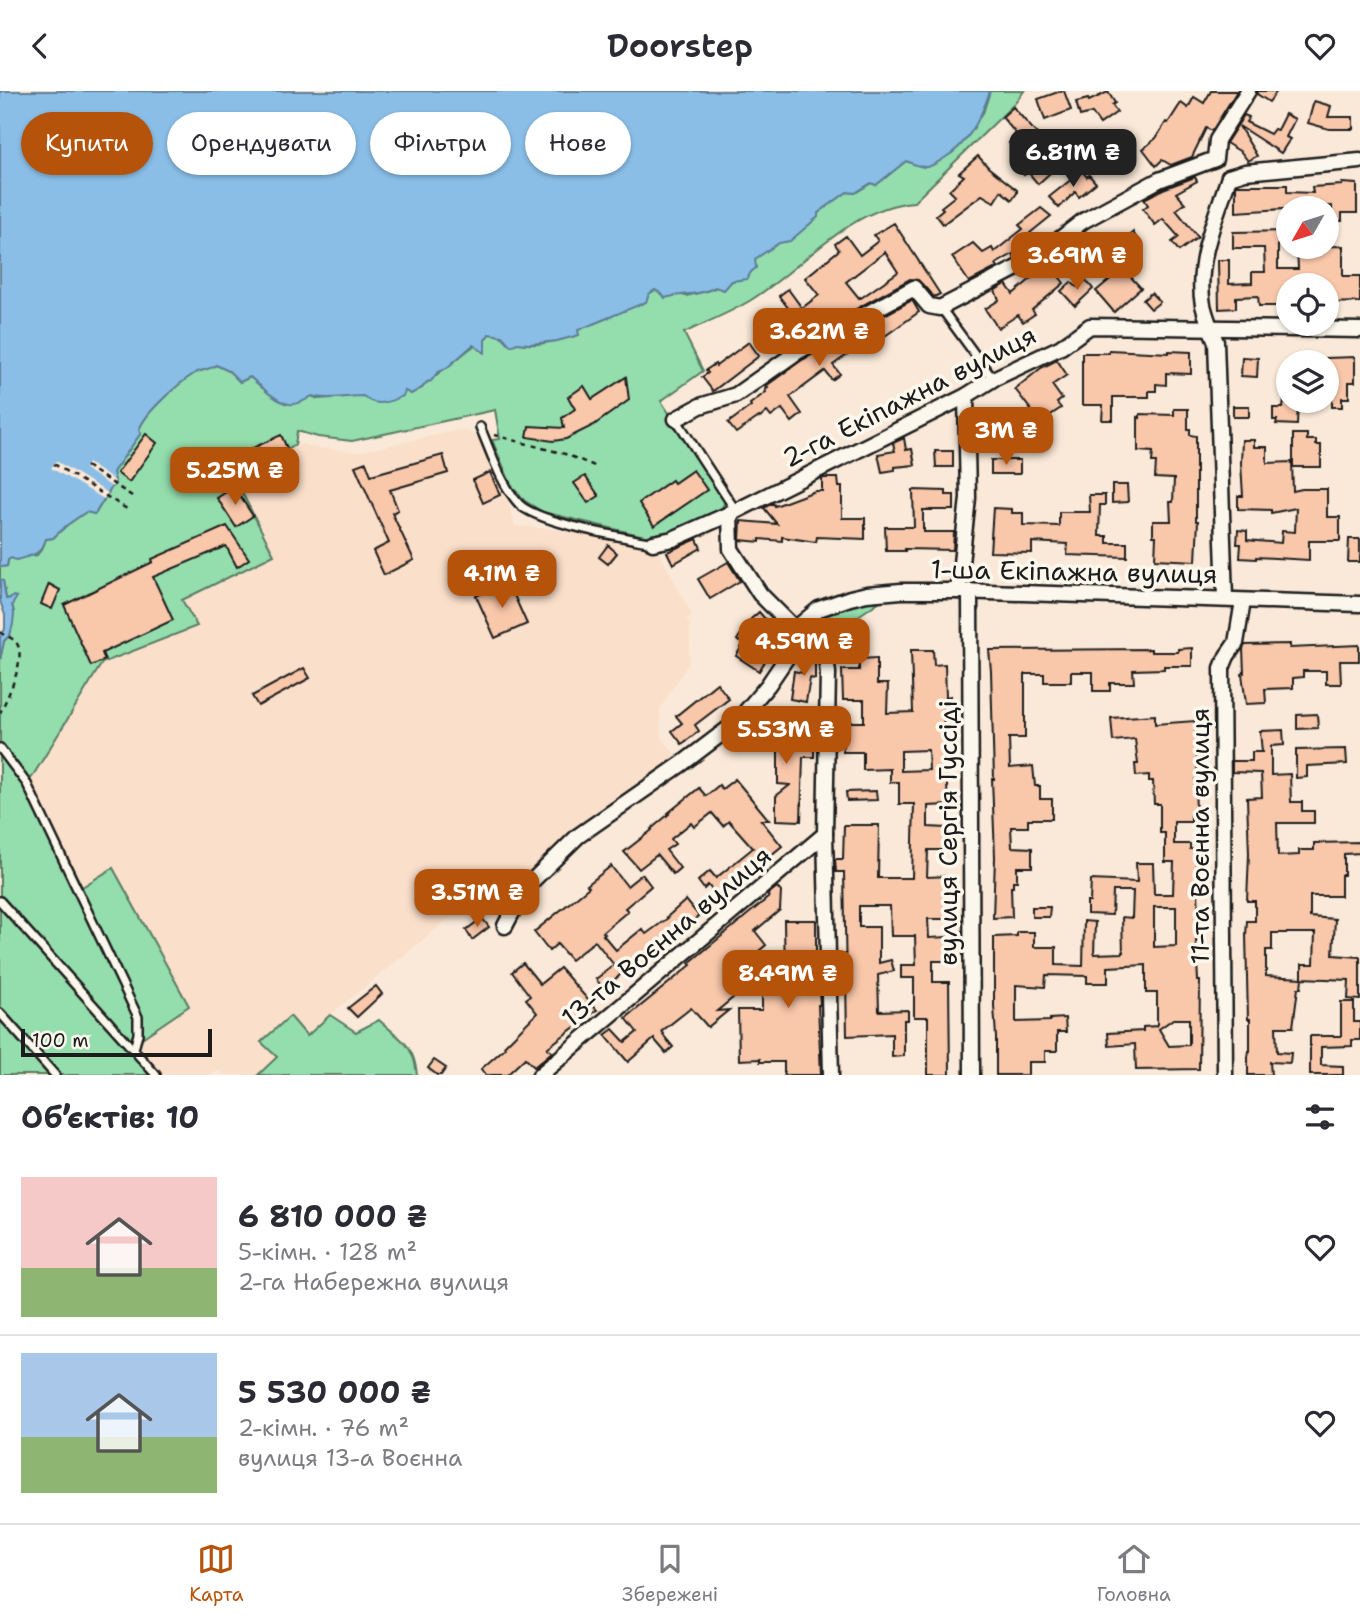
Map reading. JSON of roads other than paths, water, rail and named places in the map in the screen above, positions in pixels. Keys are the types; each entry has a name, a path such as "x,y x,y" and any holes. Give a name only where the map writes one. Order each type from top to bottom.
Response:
{"street":[{"path":"1229,177 1215,159 1217,140 1248,91"},
{"path":"676,419 699,406 736,395 797,352 914,288 929,306 940,308 1034,259 1083,221 1159,180 1215,159"},
{"path":"1229,177 1245,172 1360,161"},
{"path":"1225,599 1216,342 1203,305 1202,266 1229,177"},
{"name":"2-га Екіпажна вулиця","path":"653,543 673,539 733,512 1061,347 1090,326 1360,330"},
{"name":"вулиця Сергія Гуссіді","path":"966,396 968,498 964,591 972,1075"},
{"path":"733,512 731,549 760,594 795,629 821,646 826,656 825,834 831,1075"},
{"name":"1-ша Екіпажна вулиця","path":"795,629 818,609 867,594 901,591 1360,604"},
{"name":"11-та Воєнна вулиця","path":"1225,1075 1222,668 1236,643 1243,601"},
{"path":"505,926 525,888 578,836 737,722 768,685 789,654 795,629"},
{"name":"13-та Воєнна вулиця","path":"540,1075 825,834"}],"lane":[{"path":"940,308 993,379"},
{"path":"676,419 733,512"},
{"path":"483,430 508,489 521,506 542,517 653,543"},
{"path":"0,748 27,784 138,1017 138,1034 134,1049"},
{"path":"0,901 156,1075"},
{"path":"0,1013 55,1075"}],"water":[{"path":"0,91 990,91 973,130 952,153 927,167 906,161 876,185 871,183 855,193 847,192 818,213 818,217 790,241 779,243 755,259 756,268 747,279 732,281 724,290 715,287 703,292 665,298 655,290 649,294 646,302 578,330 579,335 557,341 517,343 511,346 502,336 489,334 485,340 485,353 473,345 422,388 411,394 405,391 403,396 383,403 373,402 363,396 312,396 289,404 274,397 250,377 240,382 229,371 216,365 195,373 155,407 142,423 139,430 141,433 113,472 115,481 95,514 86,512 53,538 46,539 35,554 16,560 11,558 7,566 0,567"},
{"path":"0,580 3,581 6,599 17,597 12,605 13,624 10,635 4,641 0,660 0,637 5,629 5,615 0,601"}]}
